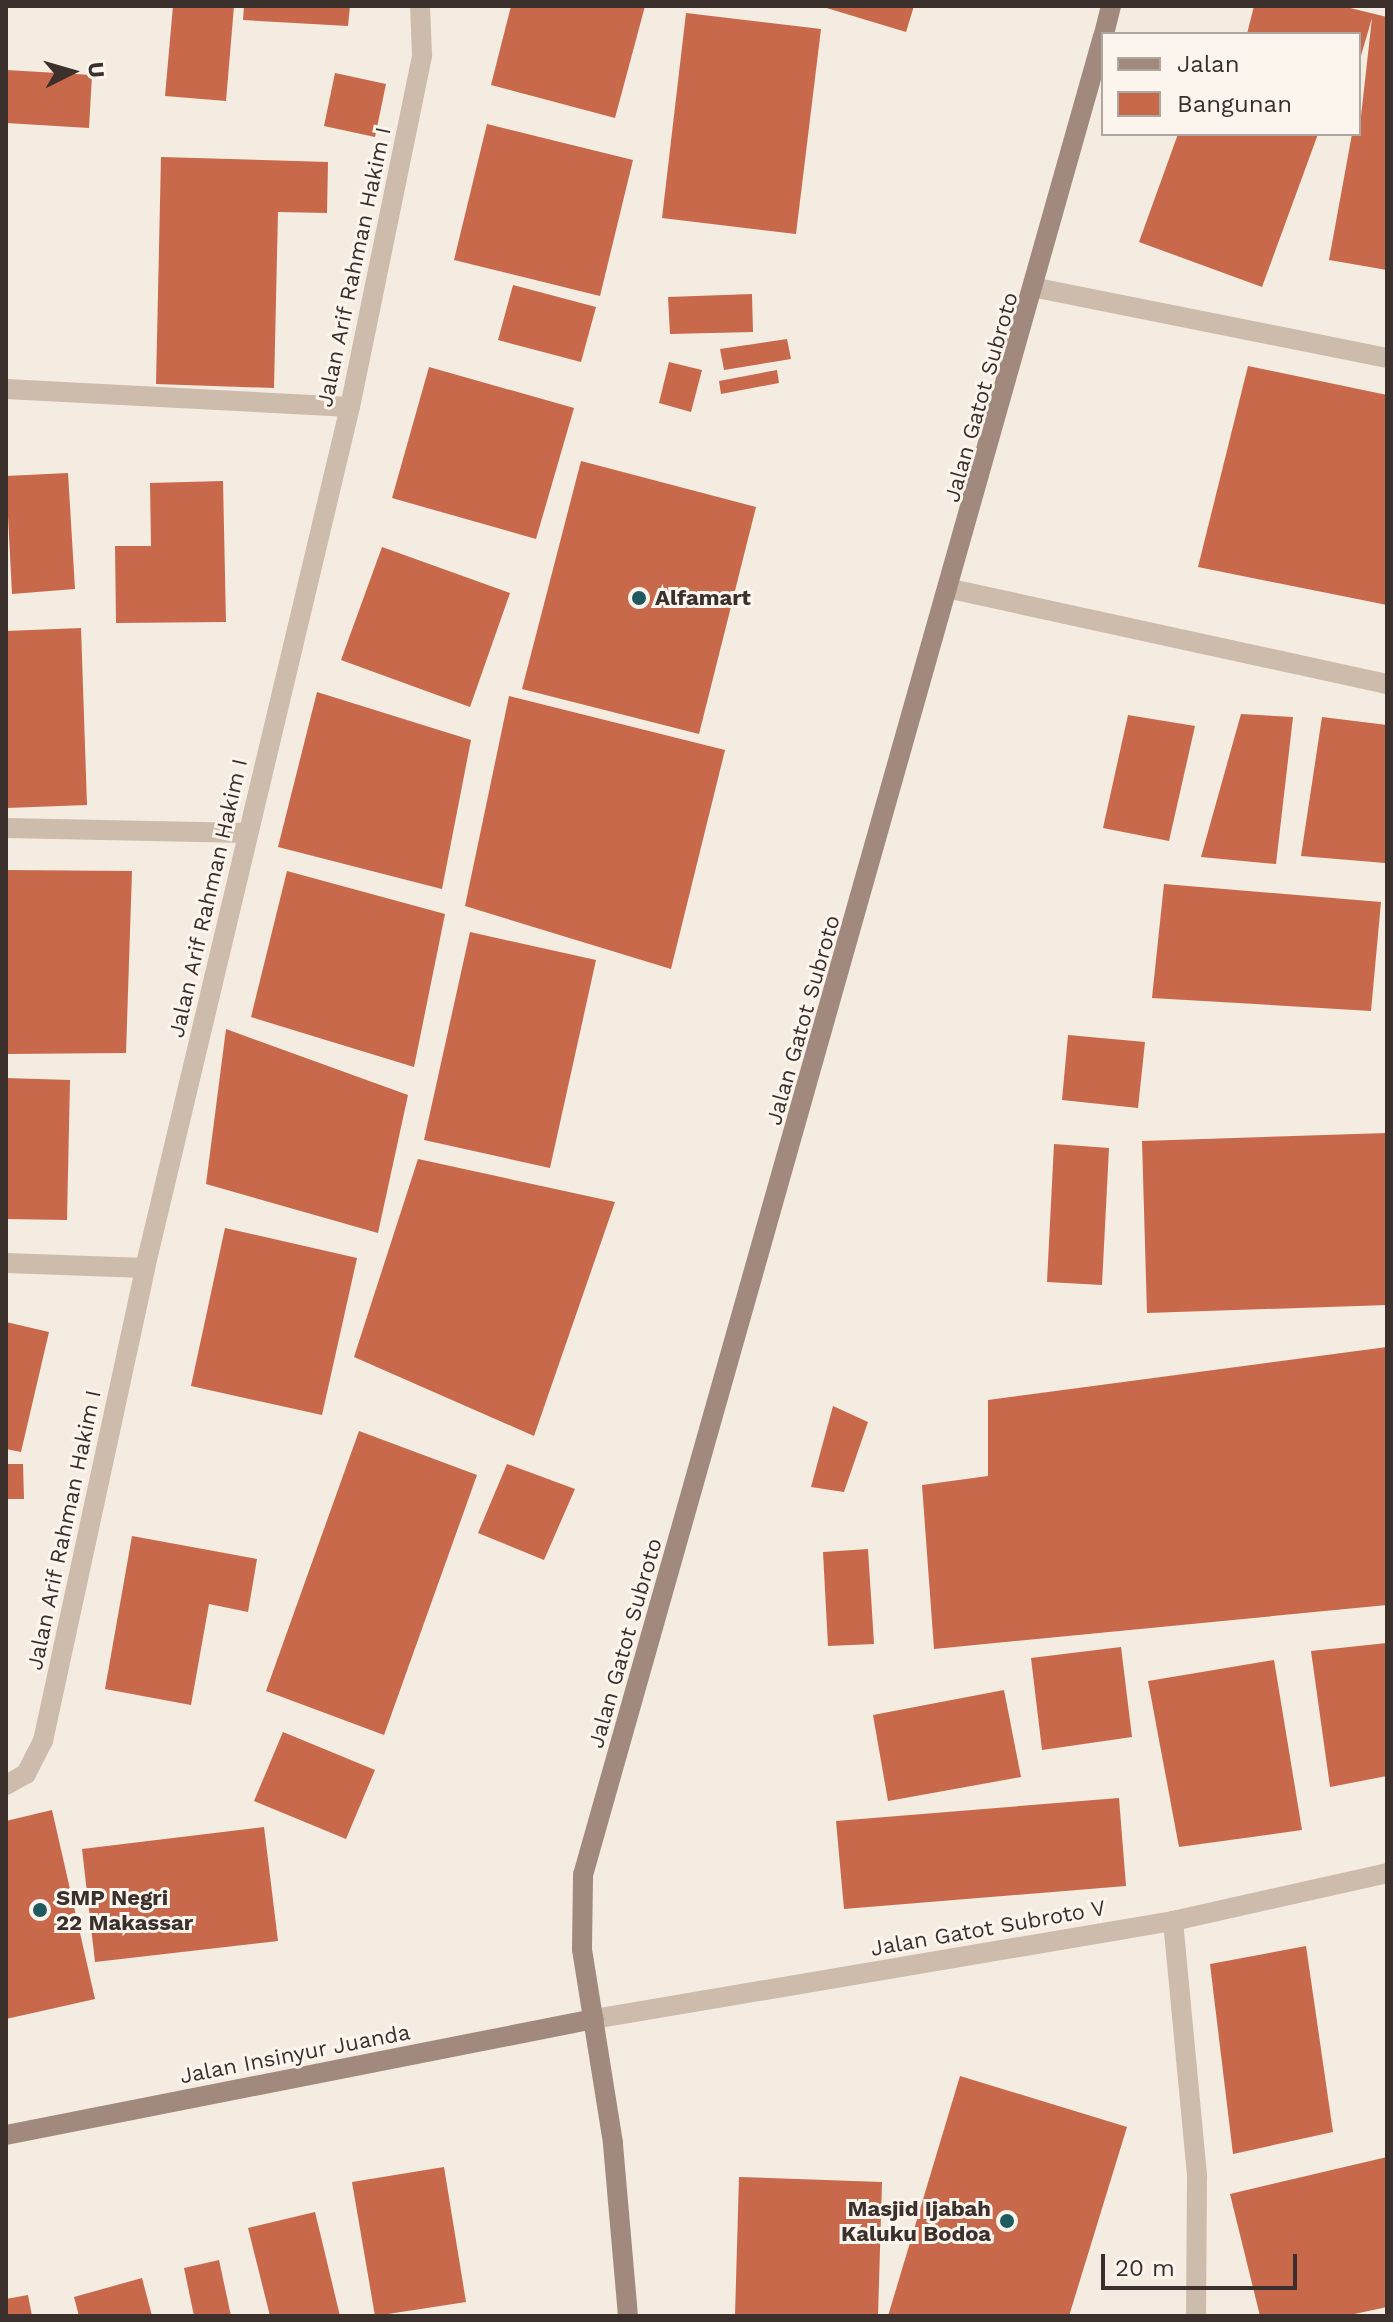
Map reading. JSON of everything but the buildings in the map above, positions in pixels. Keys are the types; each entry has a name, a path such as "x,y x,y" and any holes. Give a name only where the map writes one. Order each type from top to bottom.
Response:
{"street":[{"name":"Jalan Arif Rahman Hakim I","path":"6,1785 26,1774 43,1741 145,1268 350,407 422,55 420,6"},
{"name":"Jalan Gatot Subroto","path":"1104,32 1111,6"},
{"name":"Jalan Gatot Subroto","path":"628,2316 579,1911 583,1875 1037,288 1101,43"},
{"path":"1037,288 1387,358"},
{"path":"6,389 350,407"},
{"path":"951,589 1387,684"},
{"path":"6,828 248,833"},
{"path":"6,1263 145,1268"},
{"name":"Jalan Gatot Subroto V","path":"594,2019 1173,1921 1387,1873"},
{"path":"1173,1921 1197,2177 1196,2316"},
{"name":"Jalan Insinyur Juanda","path":"6,2135 594,2019"}],"place":[{"name":"Alfamart","path":"639,598"},
{"name":"SMP Negri 22 Makassar","path":"40,1910"},
{"name":"Masjid Ijabah Kaluku Bodoa","path":"1007,2221"}]}
